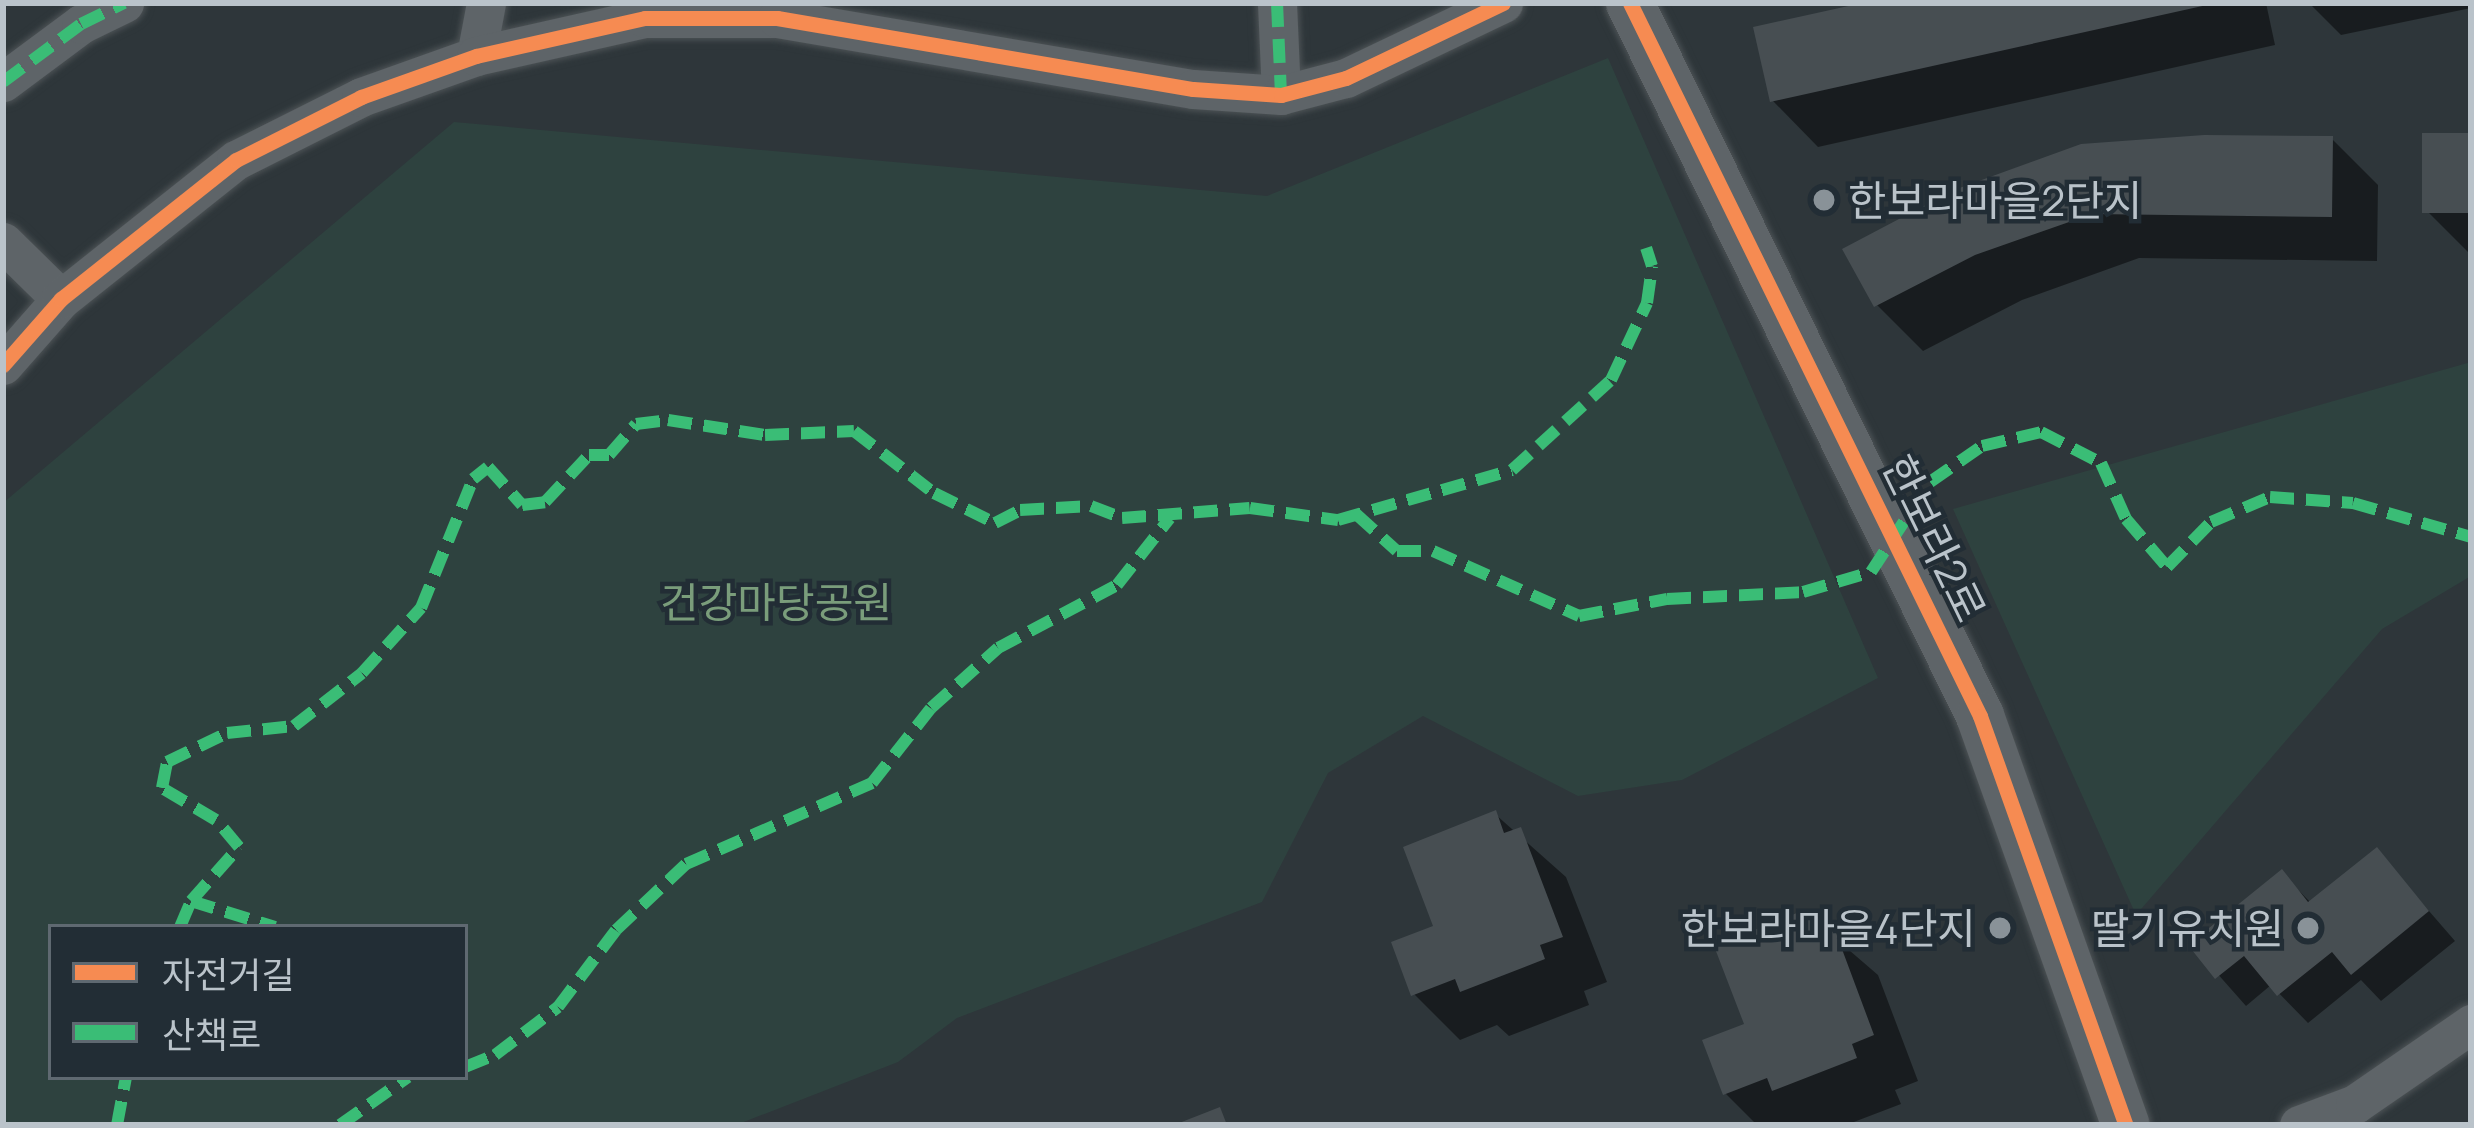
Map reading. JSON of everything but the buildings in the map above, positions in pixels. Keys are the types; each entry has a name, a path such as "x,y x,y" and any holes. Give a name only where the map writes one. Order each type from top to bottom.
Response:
{"street":[{"path":"3,82 80,24 124,3"},
{"path":"476,56 486,3"},
{"path":"1277,3 1281,95"},
{"path":"3,365 61,298 236,160 361,98 476,56 647,11 777,18 1193,89 1281,95 1346,78 1503,3"},
{"name":"한보라2로","path":"1630,3 1980,716 2126,1125"},
{"path":"3,242 61,298"},
{"path":"2300,1125 2355,1104 2471,1024"}],"green space":[{"name":"건강마당공원","path":"1608,58 1878,678 1682,780 1578,796 1423,716 1328,773 1262,902 957,1018 898,1062 736,1125 3,1125 3,503 454,122 1267,196"},
{"path":"2471,362 2471,576 2382,629 2136,915 1953,509"}],"marked path":[{"path":"3,82 81,24 124,3"},
{"path":"1277,3 1281,95"},
{"path":"181,924 191,901 239,847 216,820 162,788 167,762 227,733 294,726 362,673 421,608 473,479 488,467 522,505 545,502 589,455 609,455 636,424 668,420 765,435 854,431 934,493 995,523 1020,510 1091,506 1122,518 1250,508 1338,520 1512,470 1611,380 1647,303 1652,266 1646,248"},
{"path":"1356,514 1397,551 1433,551 1579,616 1667,599 1803,592 1871,572 1930,482 1982,446 2041,432 2101,463 2126,519 2167,567 2211,522 2270,497 2353,503 2471,537"},
{"path":"468,1066 495,1055 558,1007 616,930 686,864 872,783 931,708 998,648 1117,585 1170,518"},
{"path":"191,901 265,924"},
{"path":"117,1125 125,1080"},
{"path":"340,1125 404,1080"}],"cycle path":[{"path":"3,365 61,299 236,160 361,97 476,56 645,18 777,18 1193,89 1281,95 1346,78 1503,3"},
{"path":"1630,3 1980,716 2126,1125"}],"place":[{"name":"한보라마을2단지","path":"1824,200"},
{"name":"한보라마을4단지","path":"2000,928"},
{"name":"딸기유치원","path":"2308,928"}]}
